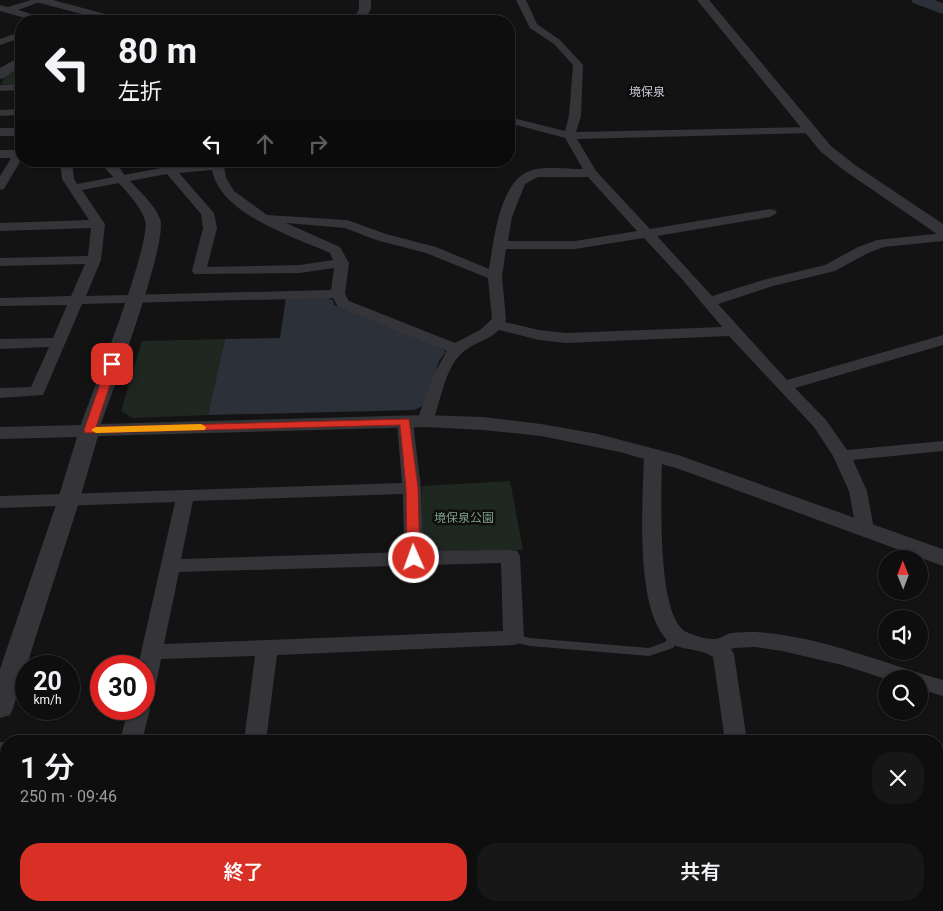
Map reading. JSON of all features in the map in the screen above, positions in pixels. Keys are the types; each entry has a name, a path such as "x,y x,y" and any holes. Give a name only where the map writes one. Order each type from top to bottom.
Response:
{"street":[{"path":"0,19 9,10 40,0 97,15"},
{"path":"362,15 365,9 364,0"},
{"path":"521,0 533,26 557,42 574,58 578,65 575,116 569,136 591,173 783,386 820,424 842,456 858,491 865,529"},
{"path":"702,0 826,149 850,168 943,231"},
{"path":"9,10 25,15"},
{"path":"0,42 15,37"},
{"path":"2,70 15,63"},
{"path":"0,88 15,88"},
{"path":"0,113 15,112"},
{"path":"515,122 569,136 812,130"},
{"path":"0,132 15,132"},
{"path":"0,154 15,154"},
{"path":"0,186 15,162"},
{"path":"0,393 37,392 94,260 98,224 68,179 67,167"},
{"path":"0,708 69,499 89,430 135,298 153,237 153,220 143,203 112,167"},
{"path":"75,188 122,179 162,167"},
{"path":"166,167 207,212 210,228 199,271 300,269 342,263"},
{"path":"218,167 220,178 229,193 261,217 335,250 342,263 338,294 343,304 457,349"},
{"path":"414,558 412,488 415,421 448,361 457,349 497,325 499,319 495,276 505,217 520,182 535,173 591,173"},
{"path":"500,245 575,244 770,213"},
{"path":"261,217 347,224 381,237 432,250 495,276"},
{"path":"0,227 98,224"},
{"path":"709,302 768,283 830,268 863,250 882,243 943,237"},
{"path":"0,262 94,260"},
{"path":"0,302 338,294"},
{"path":"497,325 539,335 566,338 734,331"},
{"path":"783,386 943,340"},
{"path":"0,344 59,342"},
{"path":"0,433 415,421 465,421 522,427 595,440 653,454 729,479 943,558"},
{"path":"842,456 943,446"},
{"path":"653,454 652,556 661,608 670,630 676,637 716,647 723,654 735,735"},
{"path":"0,502 412,488"},
{"path":"152,655 185,496"},
{"path":"153,652 514,638 510,556 171,566"},
{"path":"716,647 728,642 778,642 804,647 882,670"},
{"path":"256,735 267,648"},
{"path":"928,684 943,688"},
{"path":"132,735 136,720"}],"lane":[{"path":"514,638 530,642 648,652 669,646 676,637"}],"green space":[{"path":"15,68 15,85 1,84 9,71"},
{"path":"225,339 208,415 133,418 121,411 142,341"},
{"name":"境保泉公園","path":"510,481 523,550 431,553 422,548 422,486"}],"shaded area":[{"path":"326,297 333,300 334,305 439,347 446,352 439,361 425,405 414,410 208,415 225,339 280,338 286,298"}],"waterway":[{"path":"919,0 943,9"}],"slow traffic":[{"path":"96,430 201,427"}],"district":[{"name":"境保泉","path":"647,92"}],"route":[{"path":"112,364 89,430 405,422 412,488 414,558"}]}
